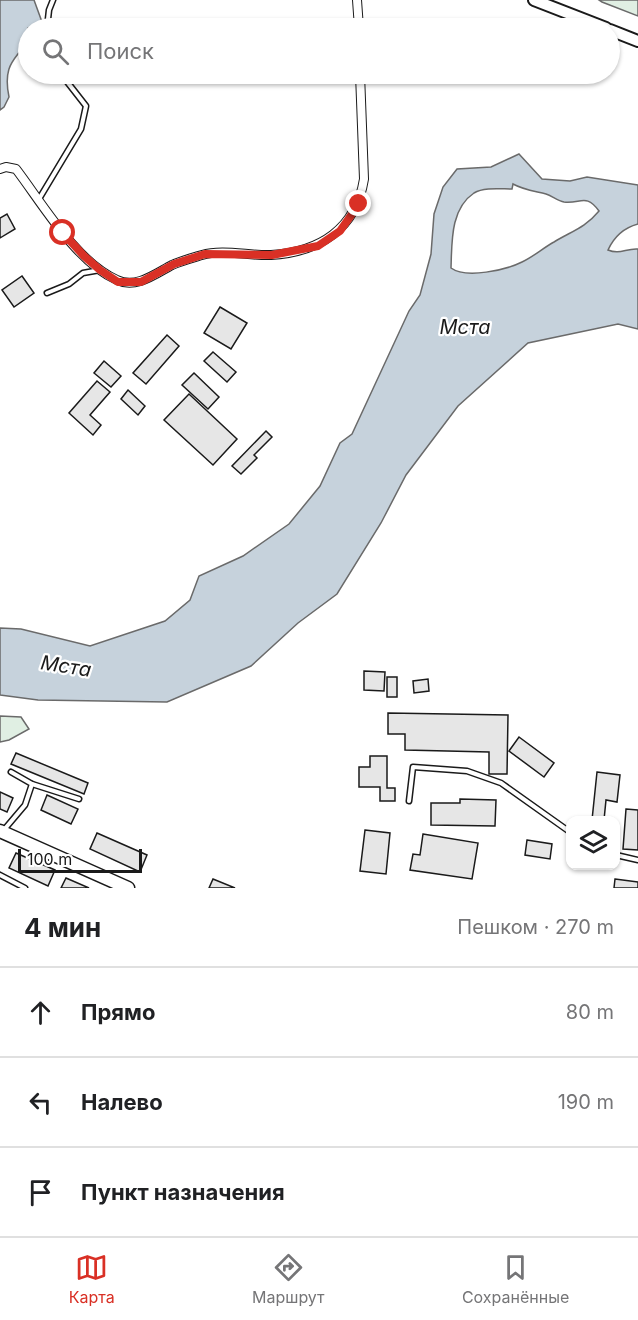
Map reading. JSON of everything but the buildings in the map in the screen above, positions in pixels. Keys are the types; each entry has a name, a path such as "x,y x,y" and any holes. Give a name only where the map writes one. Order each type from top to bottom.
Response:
{"main road":[{"path":"1,831 128,888"}],"street":[{"path":"357,0 358,18"},
{"path":"534,0 580,18"},
{"path":"620,34 638,41"},
{"path":"0,169 6,167 16,169 63,233 100,270 118,282 141,282 174,264 205,254 272,255 318,246 340,231 359,204 364,179 360,84"}],"lane":[{"path":"48,18 53,0"},
{"path":"38,200 81,129 86,106 69,84"},
{"path":"47,293 69,284 83,273 100,270"},
{"path":"409,801 413,767 467,771 501,783 566,829"},
{"path":"11,772 32,784 79,799"},
{"path":"1,831 25,805 32,784"},
{"path":"620,856 638,860"},
{"path":"0,875 25,888"}],"green space":[{"path":"599,0 638,0 638,16 602,2"},
{"path":"0,716 21,717 29,729 9,740 0,742"}],"water":[{"path":"0,0 34,0 41,18 18,18 18,54 8,72 9,97 0,110"},
{"name":"Мста","path":"519,154 542,179 570,181 587,177 638,185 638,224 620,234 608,250 616,252 638,249 638,329 618,324 528,343 458,406 406,475 381,523 337,594 298,623 251,666 167,702 38,700 0,695 0,628 21,629 90,646 165,621 190,600 199,576 243,556 289,524 320,486 340,443 352,434 409,311 420,295 431,254 434,214 443,187 457,169 491,167","holes":["513,184 564,202 587,201 599,211 583,225 515,265 476,273 466,273 451,268 454,227 460,208 474,193 482,190 512,189"]}],"route":[{"path":"63,233 84,256 118,282 141,282 174,264 205,254 272,255 318,246 340,231 359,204"}]}
